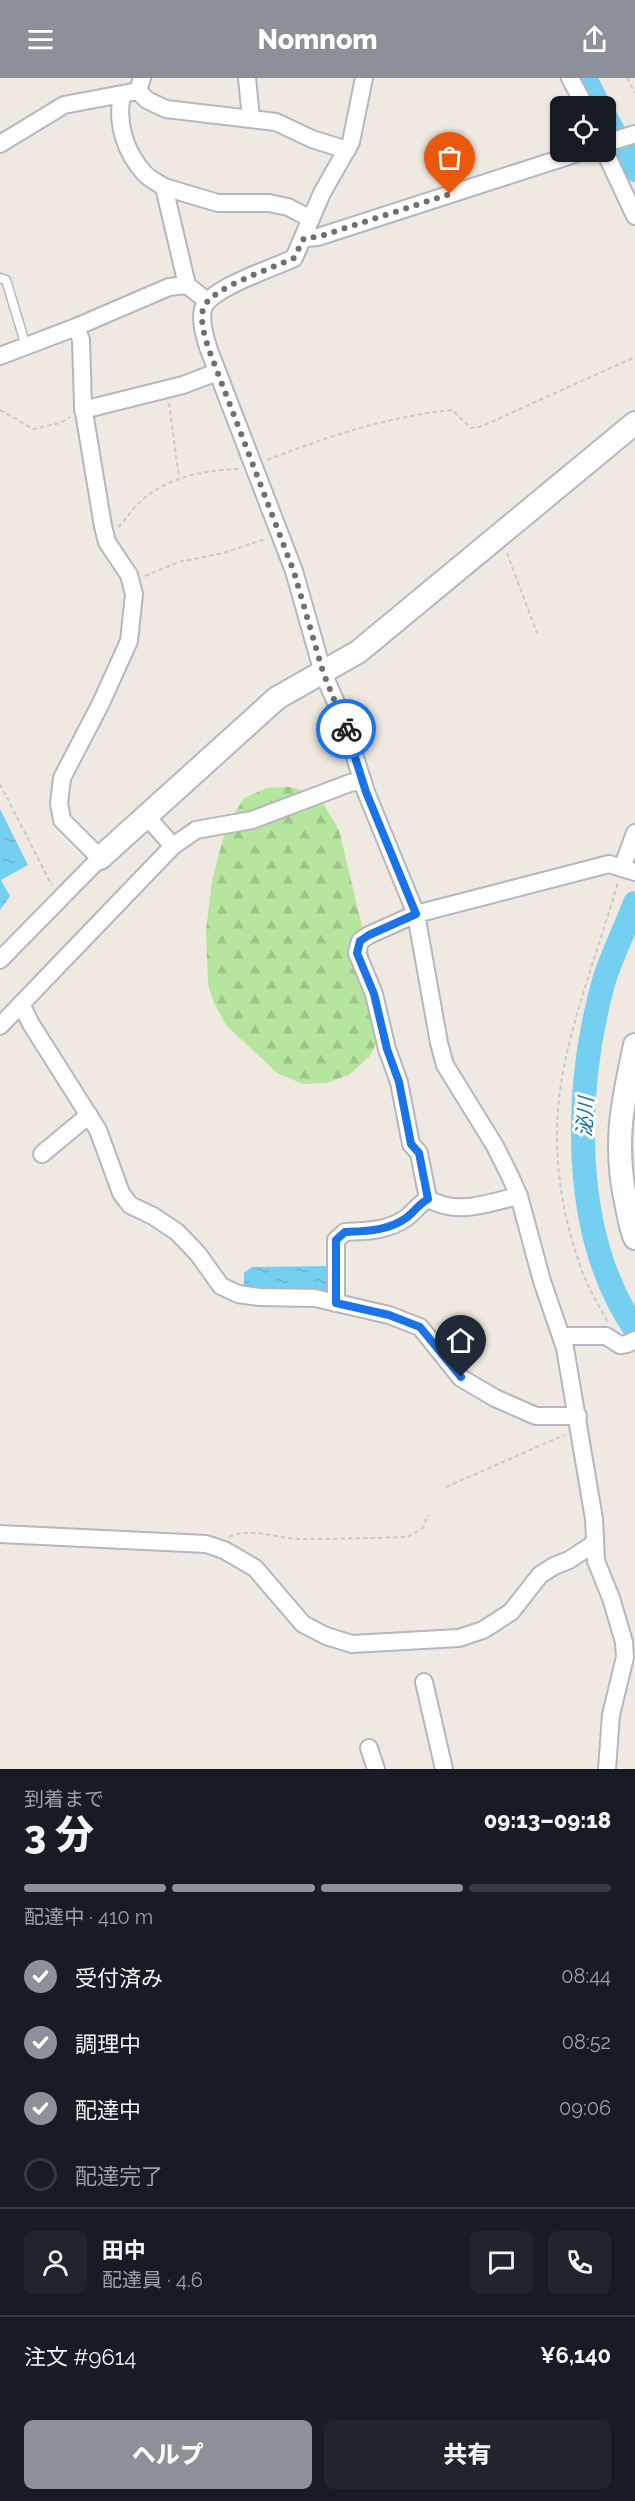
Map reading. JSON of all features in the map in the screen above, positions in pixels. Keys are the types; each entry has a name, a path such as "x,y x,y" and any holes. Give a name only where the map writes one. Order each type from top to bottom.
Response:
{"street":[{"path":"247,78 251,119"},
{"path":"364,78 351,142 322,193 294,258 226,288 207,301 202,311 203,330 294,572 323,672 342,716 362,781 416,914 445,1065 495,1146 519,1196 561,1336 594,1519 596,1561 611,1598 624,1642 625,1657 611,1715 607,1769"},
{"path":"570,78 580,96"},
{"path":"134,88 147,100 166,109 276,122 312,139 347,150"},
{"path":"0,144 64,105 134,88"},
{"path":"134,88 120,105 124,141 145,175 164,187 218,203 269,203 288,207 311,219"},
{"path":"616,141 635,134"},
{"path":"304,238 318,237 550,162"},
{"path":"610,162 635,216"},
{"path":"164,187 187,285 207,301"},
{"path":"0,356 76,327 169,287 187,285"},
{"path":"76,327 81,340 83,410 107,542 129,575 134,594 129,641 101,704 62,778 59,803 62,820 100,858"},
{"path":"83,410 183,385 217,372"},
{"path":"0,960 100,858 277,698 358,652 635,423"},
{"path":"0,1026 173,846 196,830 252,820 350,783 362,781"},
{"path":"146,816 173,846"},
{"path":"428,1199 419,1153 411,1144 399,1082 387,1049 374,994 357,953 360,941 416,914 609,864 629,870 635,833"},
{"path":"21,1004 31,1024 98,1130 121,1193 130,1205 153,1216 177,1232 198,1254 221,1286 238,1293 259,1297 315,1298 389,1315 420,1327 461,1377 495,1398 536,1416 578,1424"},
{"path":"635,1045 622,1105 618,1141 623,1187 635,1238"},
{"path":"42,1154 89,1115"},
{"path":"428,1199 453,1207 473,1208 519,1196"},
{"path":"336,1303 336,1240 345,1232 374,1230 395,1225 428,1199"},
{"path":"561,1336 606,1336 627,1343"},
{"path":"0,1534 206,1544 224,1550 255,1568 303,1624 326,1636 352,1644 459,1638 483,1630 510,1611 540,1575 595,1543"},
{"path":"423,1682 444,1769"},
{"path":"369,1748 376,1769"}],"lane":[{"path":"0,278 6,280 26,346"}],"path":[{"path":"627,78 635,93"},
{"path":"107,542 138,504 154,491 187,475 246,469 340,432 421,413 452,410 471,428 480,427 635,357"},
{"path":"165,389 171,409 179,478"},
{"path":"0,410 33,429 60,423 83,410"},
{"path":"500,533 537,633"},
{"path":"130,580 162,571 179,562 224,553 280,535"},
{"path":"0,784 59,900"},
{"path":"627,1343 582,1270 569,1232 561,1197 559,1105 561,1082 583,994 629,870"},
{"path":"446,1487 570,1433 578,1424"},
{"path":"214,1547 226,1538 239,1533 265,1533 295,1539 407,1537 423,1527 428,1515"}],"green space":[{"path":"291,787 319,796 339,830 378,993 380,1035 370,1056 349,1075 326,1083 303,1084 277,1073 226,1025 213,1001 208,983 206,930 212,881 226,827 244,798 267,788"}],"water":[{"path":"0,809 28,865 1,880 10,896 0,910"},
{"path":"331,1266 331,1286 327,1296 244,1291 244,1273 252,1267"}],"waterway":[{"name":"泌川","path":"585,78 594,96"},
{"name":"泌川","path":"616,136 635,170"},
{"name":"泌川","path":"635,903 603,984 593,1026 583,1115 584,1161 589,1206 598,1250 614,1291 635,1329"}],"way so far":[{"path":"346,729 323,672 294,572 209,350 203,330 202,311 207,301 226,288 294,258 304,238 318,237 450,194"}],"route":[{"path":"346,729 366,792 416,914 369,935 360,941 357,953 374,994 387,1049 399,1082 411,1144 419,1153 428,1199 395,1225 374,1230 345,1232 336,1240 336,1303 389,1315 420,1327 461,1377"}]}
